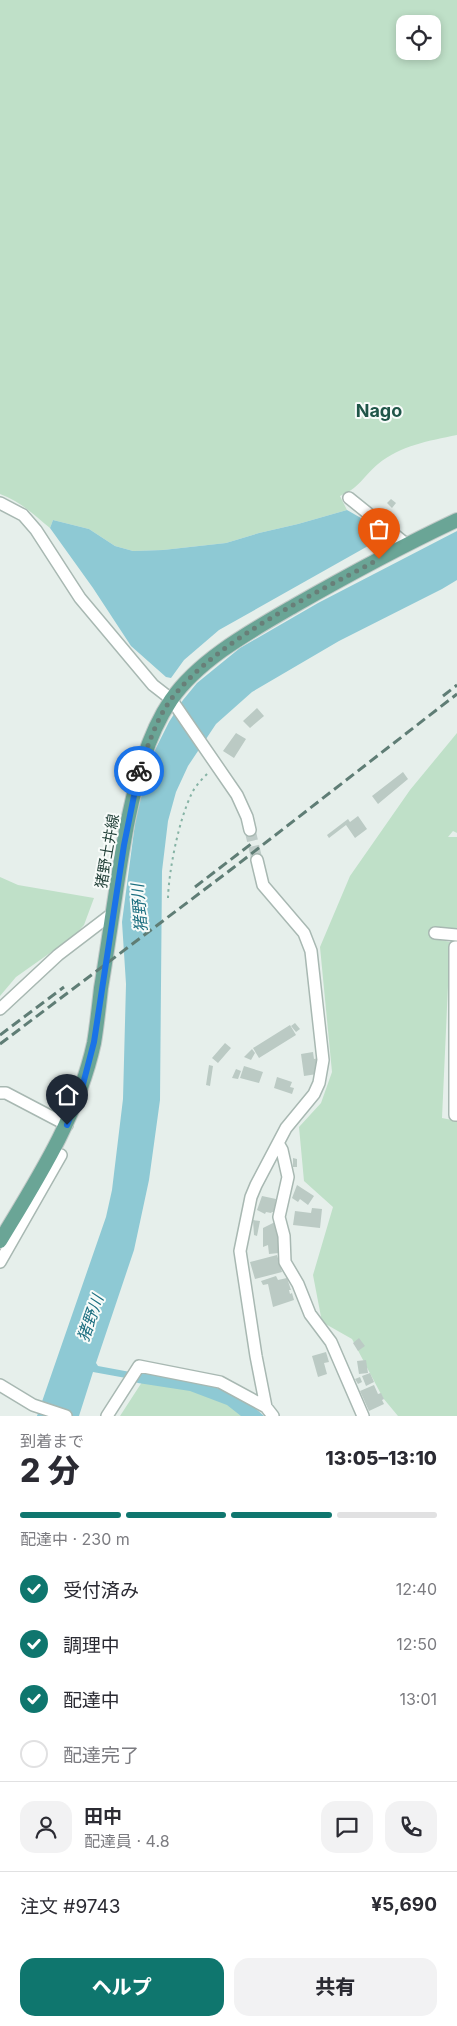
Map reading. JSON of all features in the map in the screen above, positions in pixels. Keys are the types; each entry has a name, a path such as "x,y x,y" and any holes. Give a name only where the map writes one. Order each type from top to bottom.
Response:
{"main road":[{"name":"猪野土井線","path":"0,1241 67,1125 82,1088 94,1042 113,913 136,779 152,735 175,705 194,674 226,648 296,605 406,544 457,520"}],"street":[{"path":"349,498 406,544"},
{"path":"0,503 24,515 90,611 153,685 175,705 236,795 247,817 250,830"},
{"path":"257,860 264,885 304,933 311,951 323,1060 319,1083 314,1094 286,1128 251,1198 240,1251 256,1356 270,1412"},
{"path":"0,1009 58,955 113,913"},
{"path":"435,933 457,935"},
{"path":"457,947 455,947 455,1115 457,1115"},
{"path":"0,1093 6,1092 67,1125"},
{"path":"278,1143 282,1150 288,1177 279,1217 284,1236 285,1262 298,1284 310,1314 331,1342 363,1416"},
{"path":"0,1262 61,1155"},
{"path":"107,1416 139,1366 220,1382 270,1412"},
{"path":"0,1385 33,1405 66,1416"}],"path":[{"path":"168,898 169,880 183,815 192,792 214,762"}],"green space":[{"path":"0,0 457,0 457,435 406,448 378,464 356,486 340,496 347,510 226,543 163,550 133,551 115,546 89,529 53,520 50,528 20,504 0,494"},
{"path":"457,733 457,833 453,831 448,837 457,837 457,928 451,928 451,939 441,940 450,942 442,1118 457,1121 457,1416 398,1416 383,1398 352,1339 322,1322 313,1275 333,1207 304,1181 299,1127 321,1103 332,1072 320,947 350,876 410,790"},
{"path":"0,877 18,885 94,898 84,925 74,936 16,977 0,996"},
{"path":"144,1379 188,1385 253,1416 120,1416"}],"water":[{"path":"347,510 361,518 384,537 219,630 184,660 171,678 166,677 131,646 50,528 53,520 89,529 115,546 133,551 163,550 226,543"},
{"name":"猪野川","path":"457,531 457,580 339,641 252,692 216,724 188,766 176,792 168,821 162,871 160,1100 149,1180 134,1250 96,1363 98,1366 141,1374 146,1371 209,1385 237,1397 251,1405 264,1416 241,1416 227,1405 190,1391 138,1383 126,1378 93,1372 79,1416 37,1416 106,1217 112,1190 123,1099 126,984 122,922 136,816 145,770 169,722 183,700 197,683 240,648 318,603"}],"building":[{"path":"391,499 396,503 392,508 387,503"},
{"path":"257,708 264,716 250,728 243,721"},
{"path":"236,733 246,739 234,758 223,751"},
{"path":"403,772 408,779 378,804 372,796"},
{"path":"358,816 367,829 355,838 346,825 329,838 327,835 348,819 350,822"},
{"path":"295,1023 300,1029 296,1032 291,1026"},
{"path":"290,1025 296,1035 259,1058 253,1048"},
{"path":"225,1043 231,1048 218,1063 212,1058"},
{"path":"252,1049 255,1053 251,1060 244,1057"},
{"path":"313,1052 314,1059 318,1058 317,1074 304,1076 301,1054"},
{"path":"209,1065 213,1066 210,1086 206,1085"},
{"path":"244,1066 263,1072 259,1083 240,1078"},
{"path":"236,1069 241,1071 238,1079 232,1078"},
{"path":"277,1077 292,1082 290,1087 294,1088 292,1094 274,1088"},
{"path":"293,1158 297,1159 297,1167 293,1167"},
{"path":"297,1185 314,1196 308,1205 300,1199 298,1202 292,1198"},
{"path":"262,1196 276,1199 274,1212 266,1212 265,1214 257,1210"},
{"path":"312,1208 322,1209 320,1228 293,1225 295,1211 311,1213"},
{"path":"253,1220 260,1221 257,1236 254,1235"},
{"path":"275,1222 279,1237 279,1253 269,1254 268,1245 263,1247 263,1228"},
{"path":"277,1255 282,1272 255,1279 250,1262"},
{"path":"276,1276 278,1280 287,1278 291,1290 289,1290 290,1294 292,1293 294,1300 273,1307 268,1284 263,1285 261,1281"},
{"path":"359,1338 365,1346 358,1351 353,1343"},
{"path":"326,1352 329,1362 324,1363 327,1374 318,1377 312,1356"},
{"path":"366,1360 368,1373 359,1374 357,1361"},
{"path":"370,1373 374,1382 366,1386 362,1376"},
{"path":"360,1377 362,1382 358,1384 355,1379"},
{"path":"374,1385 378,1394 381,1393 384,1404 369,1411 360,1391"}],"tunnel":[{"path":"250,830 257,860"}],"railway":[{"path":"443,696 457,685"},
{"path":"0,1044 233,868 457,694"},
{"path":"195,887 251,844"},
{"path":"0,1035 64,987"}],"way so far":[{"path":"139,771 152,735 171,699 194,674 226,648 262,624 379,559"}],"district":[{"name":"Nago","path":"379,410"}],"route":[{"path":"67,1125 82,1088 94,1042 124,845 139,771"}]}
